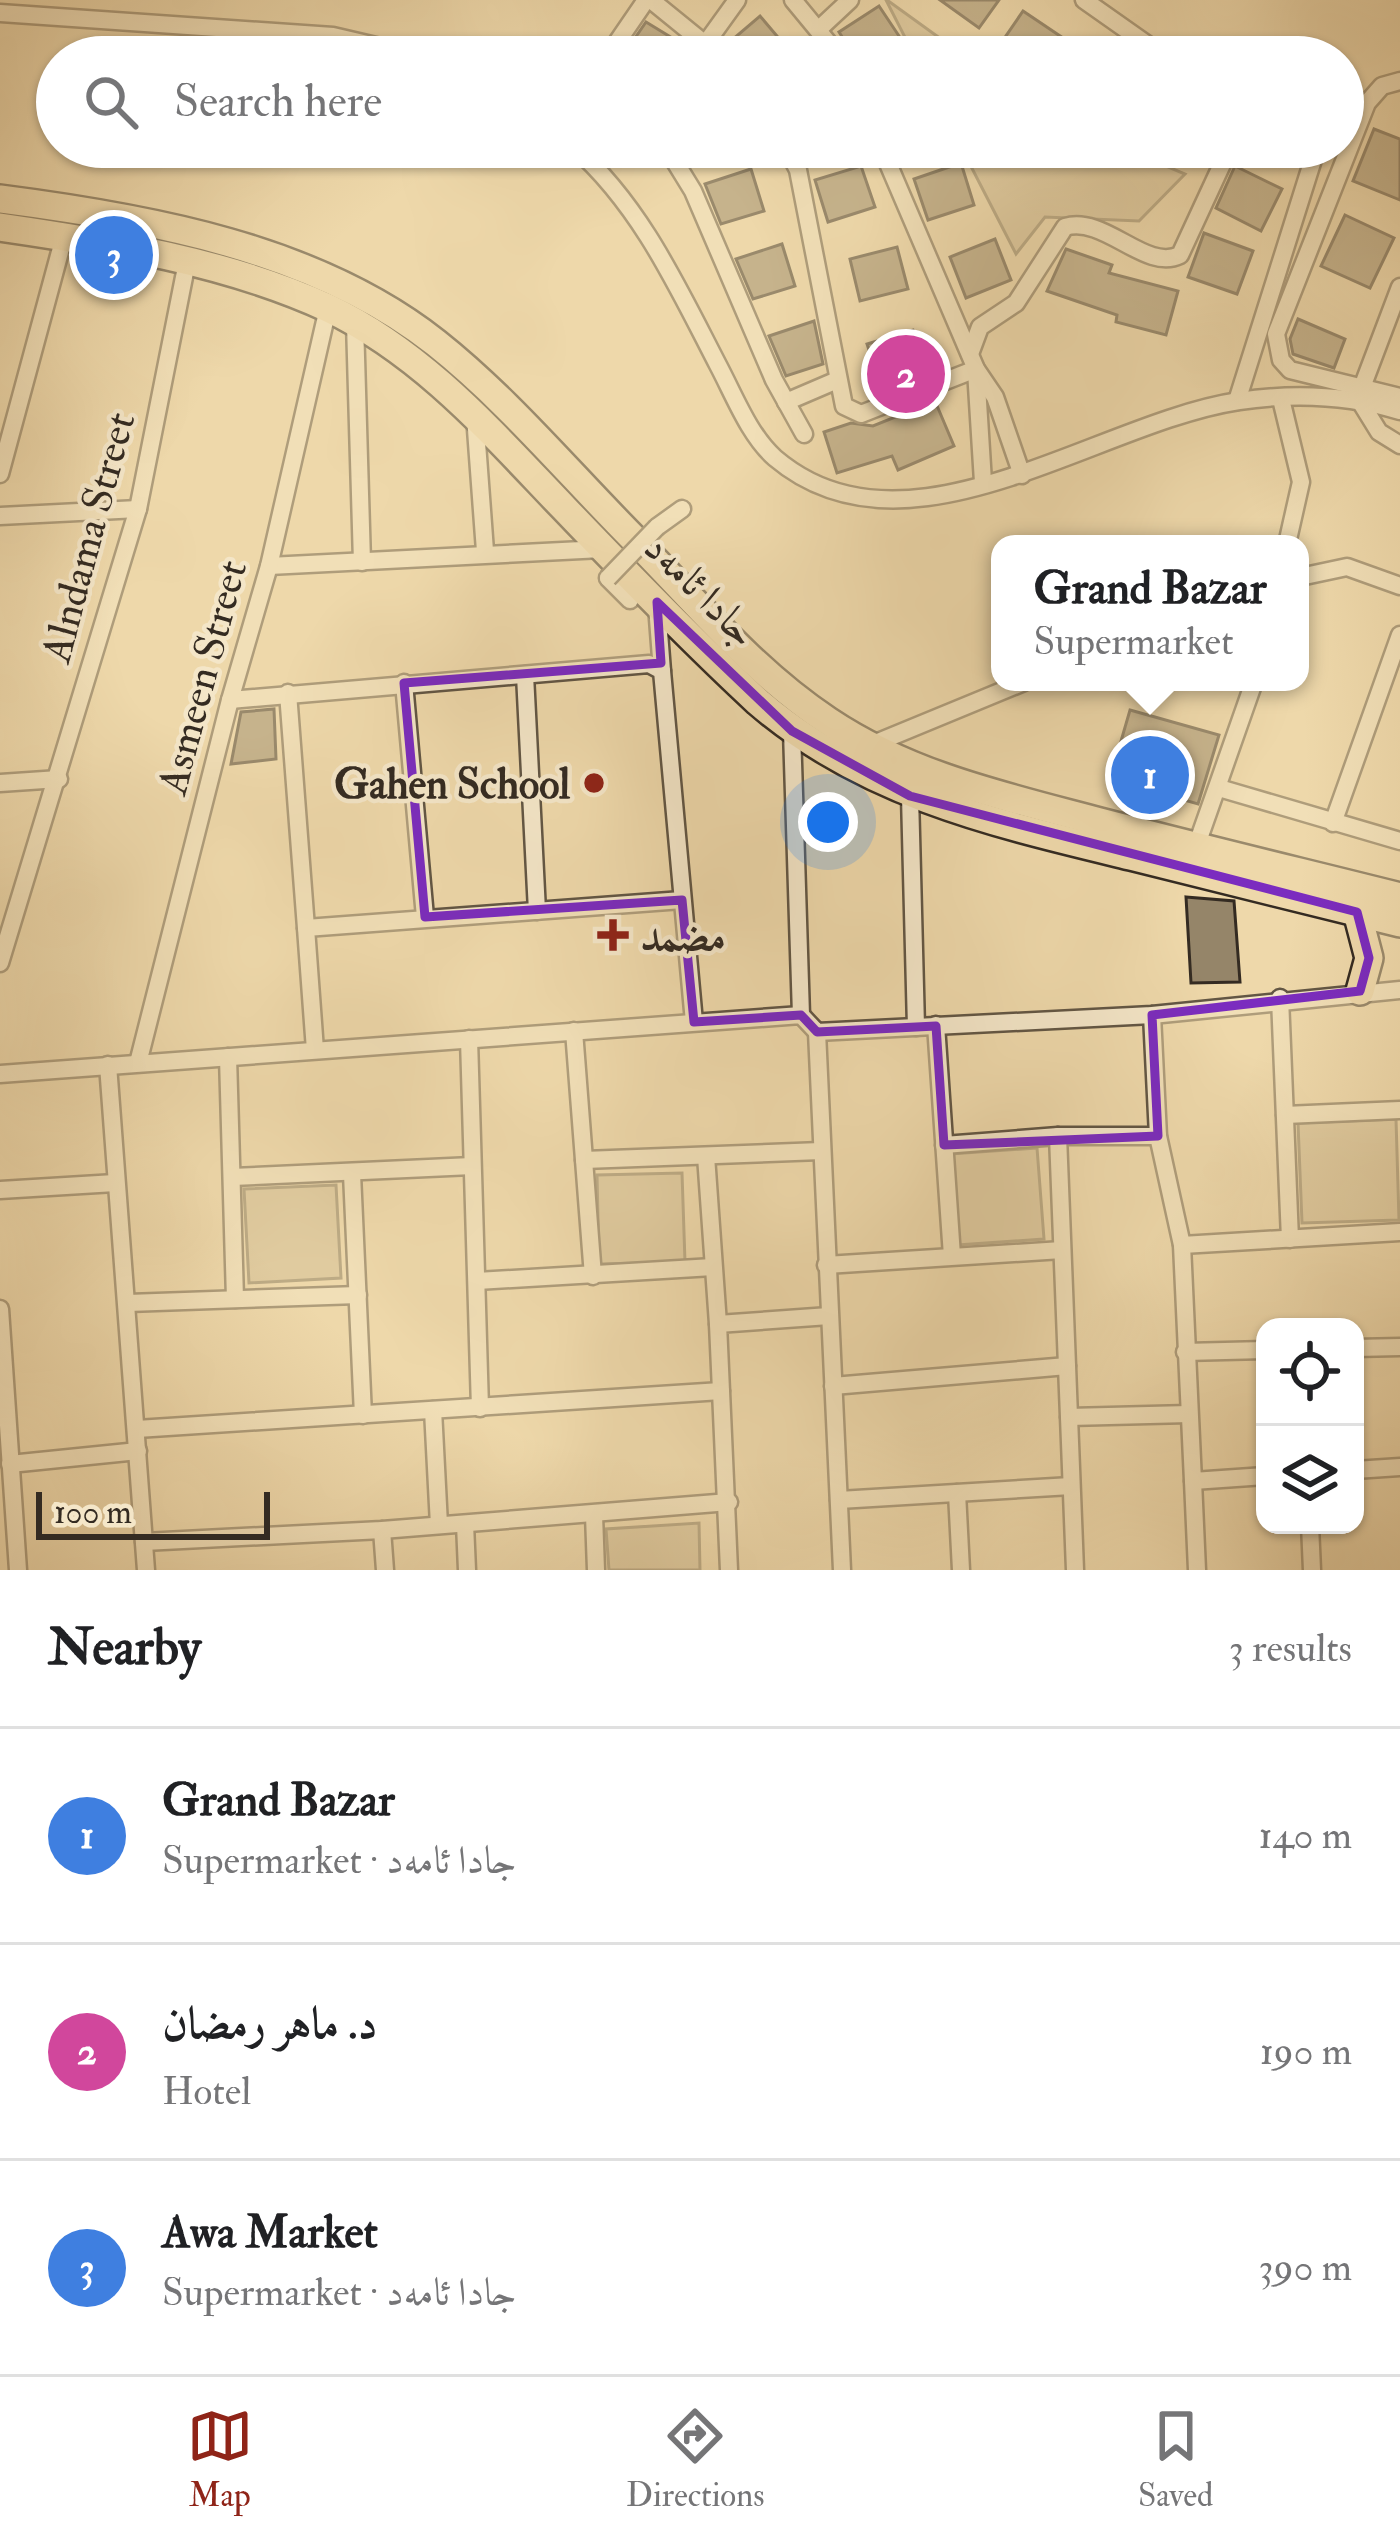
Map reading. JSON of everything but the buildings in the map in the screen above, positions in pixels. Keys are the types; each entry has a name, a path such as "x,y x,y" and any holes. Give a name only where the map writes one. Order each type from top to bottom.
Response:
{"main road":[{"name":"جادا ئامەد","path":"0,199 354,292 436,343 773,679 870,746 952,781 1400,896"},
{"name":"جادا ئامەد","path":"0,227 187,262 231,260"},
{"name":"جادا ئامەد","path":"276,273 417,364 475,416 643,601 792,731 910,796 1009,827 1400,923"},
{"path":"1357,913 1369,958 1360,991"}],"street":[{"path":"622,36 648,0 689,36"},
{"path":"717,36 737,0"},
{"path":"793,0 826,36"},
{"path":"820,28 850,0"},
{"path":"1084,0 1135,36"},
{"path":"0,13 333,36"},
{"path":"1364,111 1382,86 1400,81"},
{"path":"594,168 628,205 659,253 748,423 774,457 825,492 858,501 893,503 1022,475 1237,401 1358,393 1400,398"},
{"path":"679,168 804,434"},
{"path":"797,168 835,381 844,406 860,414 973,361"},
{"path":"889,168 973,361 995,397 1022,475"},
{"path":"982,482 973,361 980,327 1016,303 1065,227 1090,225 1165,260 1180,256 1220,168"},
{"path":"1237,401 1310,168"},
{"path":"1341,168 1276,334 1281,360 1290,370 1400,411"},
{"path":"0,472 64,236"},
{"name":"Alndama Street","path":"0,963 138,509 187,262"},
{"path":"1400,287 1358,393 1378,432 1400,445"},
{"name":"Asmeen Street","path":"138,1063 269,566 328,308"},
{"path":"355,322 362,562"},
{"path":"318,345 337,335 357,354"},
{"path":"786,402 835,381"},
{"path":"1281,399 1301,482 1289,535"},
{"path":"475,416 484,551"},
{"path":"0,516 138,509"},
{"path":"269,566 484,551 606,563 682,509"},
{"path":"1309,575 1347,567 1400,586"},
{"path":"643,601 662,671 694,1022"},
{"path":"1333,823 1400,634"},
{"path":"230,700 650,664 662,671"},
{"path":"525,675 537,911"},
{"path":"404,683 425,917"},
{"path":"870,746 1002,691"},
{"path":"1196,847 1251,691"},
{"path":"288,693 315,1050"},
{"path":"792,731 801,1015 817,1032 842,1570"},
{"path":"0,783 59,778"},
{"path":"1220,788 1400,841"},
{"path":"910,796 916,1027"},
{"path":"306,928 682,900"},
{"path":"817,1032 1152,1015 1280,998 1400,990"},
{"path":"1280,998 1290,1239"},
{"path":"0,1074 801,1015"},
{"path":"1152,1015 1158,1136 1182,1245 1197,1570"},
{"path":"936,1025 952,1256"},
{"path":"574,1031 592,1276"},
{"path":"469,1039 480,1408"},
{"path":"228,1057 235,1299"},
{"path":"108,1065 146,1570"},
{"path":"1285,1115 1400,1110"},
{"path":"944,1145 1058,1136 1158,1136"},
{"path":"1058,1136 1075,1570"},
{"path":"584,1160 821,1150"},
{"path":"706,1156 729,1570"},
{"path":"232,1177 472,1166"},
{"path":"352,1174 363,1415"},
{"path":"0,1190 115,1183"},
{"path":"1182,1245 1400,1232"},
{"path":"826,1265 1062,1250"},
{"path":"478,1281 713,1268"},
{"path":"128,1303 358,1295"},
{"path":"0,1309 10,1464 7,1524 17,1570"},
{"path":"718,1324 829,1316"},
{"path":"1364,1348 1400,1347"},
{"path":"1185,1352 1256,1350"},
{"path":"833,1386 1067,1366"},
{"path":"136,1429 721,1390"},
{"path":"433,1410 439,1525"},
{"path":"1069,1418 1189,1414"},
{"path":"10,1464 138,1451"},
{"path":"1364,1469 1400,1467"},
{"path":"1193,1480 1256,1476"},
{"path":"838,1500 1072,1486"},
{"path":"957,1493 961,1570"},
{"path":"144,1542 382,1530 728,1502"},
{"path":"594,1515 596,1570"},
{"path":"465,1524 467,1570"},
{"path":"382,1530 385,1570"},
{"path":"1310,1534 1312,1570"}],"highlighted area":[{"path":"657,602 792,731 910,796 1357,912 1369,958 1360,991 1152,1015 1158,1136 944,1145 936,1026 817,1032 801,1015 694,1022 682,900 425,917 404,683 661,663"}],"shaded area":[{"path":"886,0 937,36 904,36"},
{"path":"972,168 1171,168 1185,174 1139,221 1045,217 1016,254"},
{"path":"1396,1119 1399,1220 1302,1223 1298,1123"},
{"path":"1037,1148 1044,1239 957,1245 950,1154"},
{"path":"682,1173 685,1262 599,1264 597,1175"},
{"path":"336,1185 341,1278 249,1283 244,1189"},
{"path":"699,1523 700,1570 609,1570 606,1529"}],"place":[{"name":"Awa Market","path":"114,255"},
{"name":"د. ماهر رمضان","path":"906,374"},
{"name":"Grand Bazar","path":"1150,775"},
{"name":"Gahen School","path":"594,783"},
{"name":"مضمد","path":"613,935"}]}
